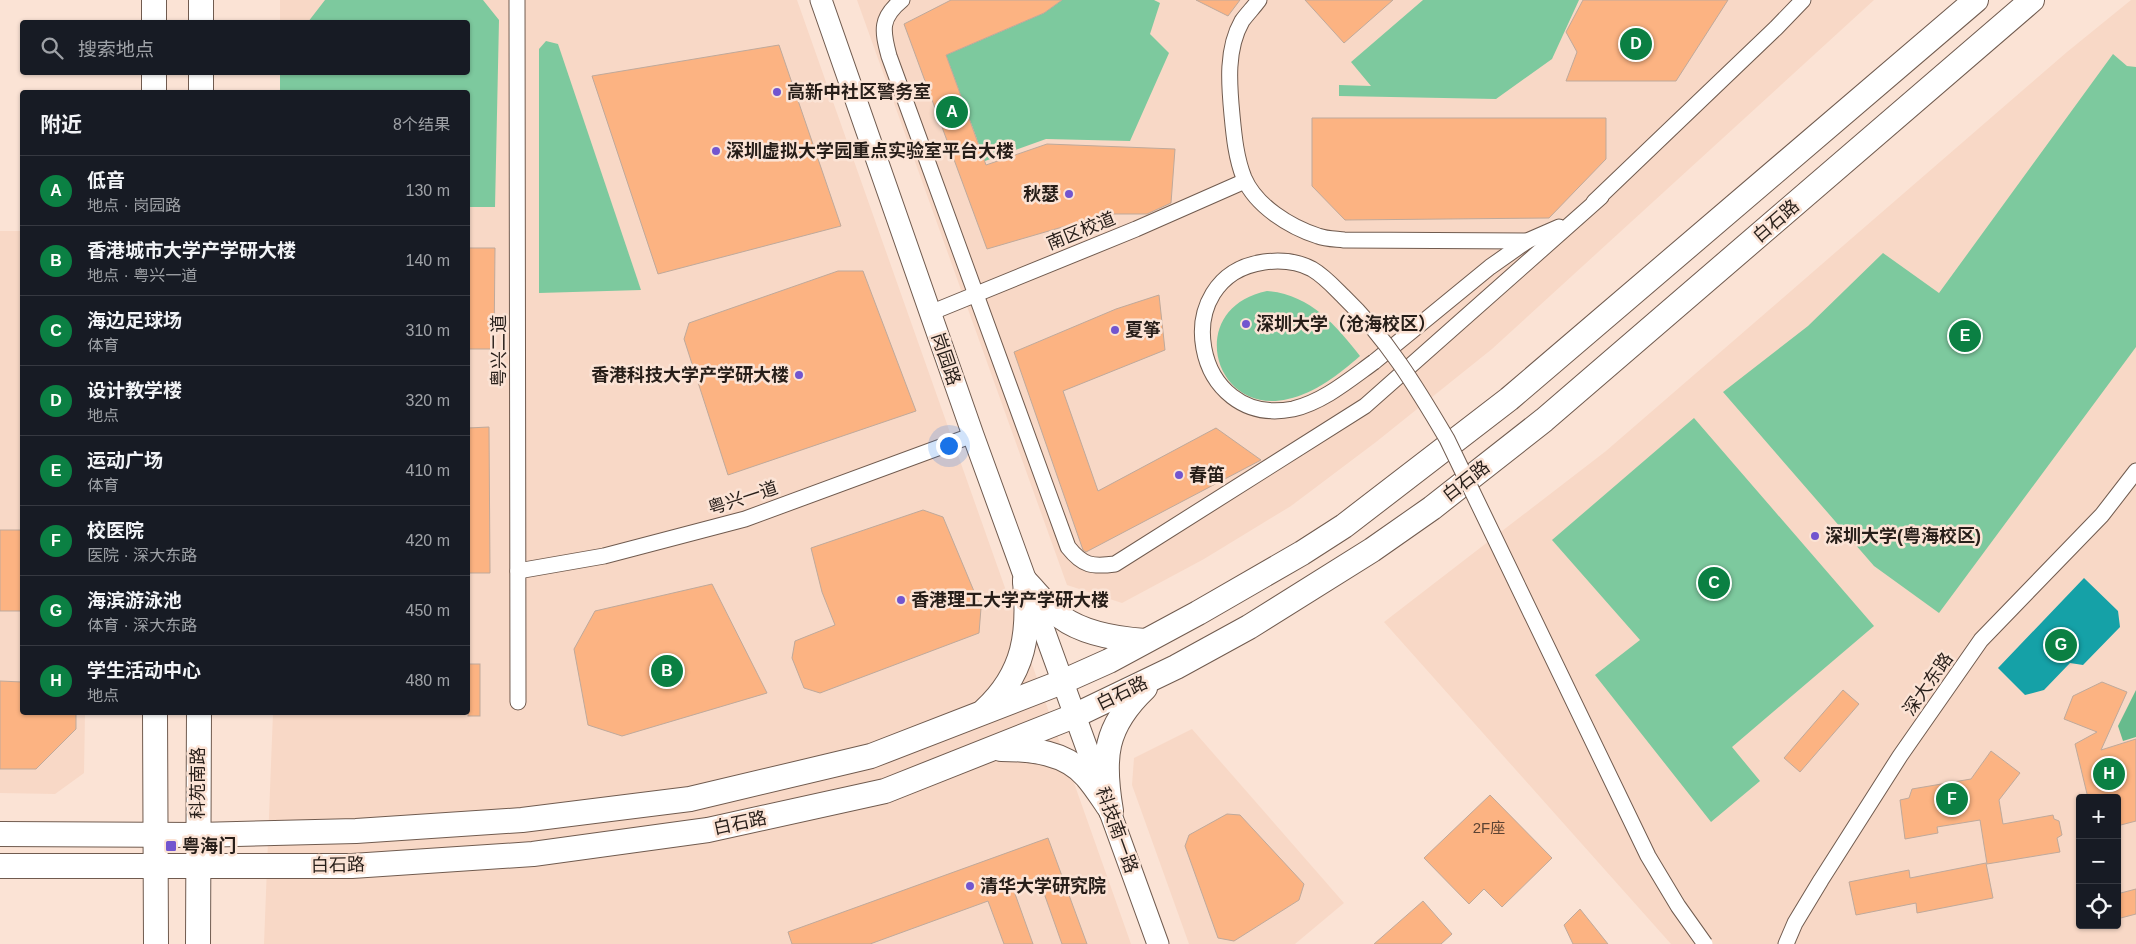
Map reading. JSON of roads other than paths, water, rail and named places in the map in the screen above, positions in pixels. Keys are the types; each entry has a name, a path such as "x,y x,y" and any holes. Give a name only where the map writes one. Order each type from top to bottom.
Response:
{"main road":[{"path":"154,0 154,20"},
{"path":"201,0 201,20"},
{"name":"白石路","path":"0,834 198,835 356,831 512,821 690,798 871,756 1062,682 1108,661 1145,641 1302,553 1344,526 1462,437 1508,399 1976,0"},
{"name":"白石路","path":"0,866 352,866 533,854 708,830 885,791 1074,716 1158,676 1249,627 1372,550 1439,502 1544,420 2032,0"},
{"path":"154,75 154,90"},
{"path":"201,75 201,90"},
{"path":"1025,581 1060,616 1077,626 1127,640 1145,641"},
{"path":"982,713 1000,696 1019,662 1027,627 1025,581"},
{"path":"1111,812 1106,782 1108,753 1114,728 1121,714 1158,676"},
{"path":"155,715 156,944"},
{"name":"科苑南路","path":"198,944 199,715"},
{"path":"990,749 1022,749 1042,752 1073,764 1087,776 1111,812"}],"street":[{"name":"粤兴二道","path":"517,0 518,702"},
{"name":"岗园路","path":"821,0 972,435 1074,716"},
{"path":"902,0 891,9 884,23 885,39 1068,547 1077,560 1095,566 1115,564 1365,406 1601,198 1803,0"},
{"path":"1259,0 1243,20 1236,34 1231,56 1229,89 1236,148 1245,181 1261,202 1302,230 1320,237 1344,240 1527,241"},
{"name":"南区校道","path":"930,313 1136,229 1245,181"},
{"path":"1601,198 1558,228 1527,241 1490,267 1439,308 1418,326 1410,332 1396,344 1388,350 1374,362 1329,394 1304,406 1280,410 1253,406 1229,393 1220,384 1207,364 1202,344 1202,325 1212,299 1228,278 1257,263 1276,260 1294,262 1310,268 1324,277 1358,310 1374,329 1384,343 1390,350 1400,364 1447,440 1648,856 1678,906 1705,944"},
{"name":"粤兴一道","path":"518,571 604,556 745,519 972,435"},
{"name":"深大东路","path":"1786,944 1795,923 1821,880 1900,756 1981,640 2102,515 2136,471"},
{"name":"科技南一路","path":"1074,716 1111,812 1158,944"}],"water":[{"path":"2084,578 2118,611 2120,627 2083,665 2070,663 2044,690 2025,695 1998,668"}],"place":[{"name":"设计教学楼","path":"1636,44"},
{"name":"高新中社区警务室","path":"777,92"},
{"name":"低音","path":"952,112"},
{"name":"深圳虚拟大学园重点实验室平台大楼","path":"716,151"},
{"name":"秋瑟","path":"1069,194"},
{"name":"深圳大学（沧海校区）","path":"1246,324"},
{"name":"夏筝","path":"1115,330"},
{"name":"运动广场","path":"1965,336"},
{"name":"香港科技大学产学研大楼","path":"799,375"},
{"name":"春笛","path":"1179,475"},
{"name":"深圳大学(粤海校区)","path":"1815,536"},
{"name":"海边足球场","path":"1714,583"},
{"name":"香港理工大学产学研大楼","path":"901,600"},
{"name":"海滨游泳池","path":"2061,645"},
{"name":"香港城市大学产学研大楼","path":"667,671"},
{"name":"学生活动中心","path":"2109,774"},
{"name":"校医院","path":"1952,799"},
{"name":"粤海门","path":"171,846"},
{"name":"清华大学研究院","path":"970,886"}]}
